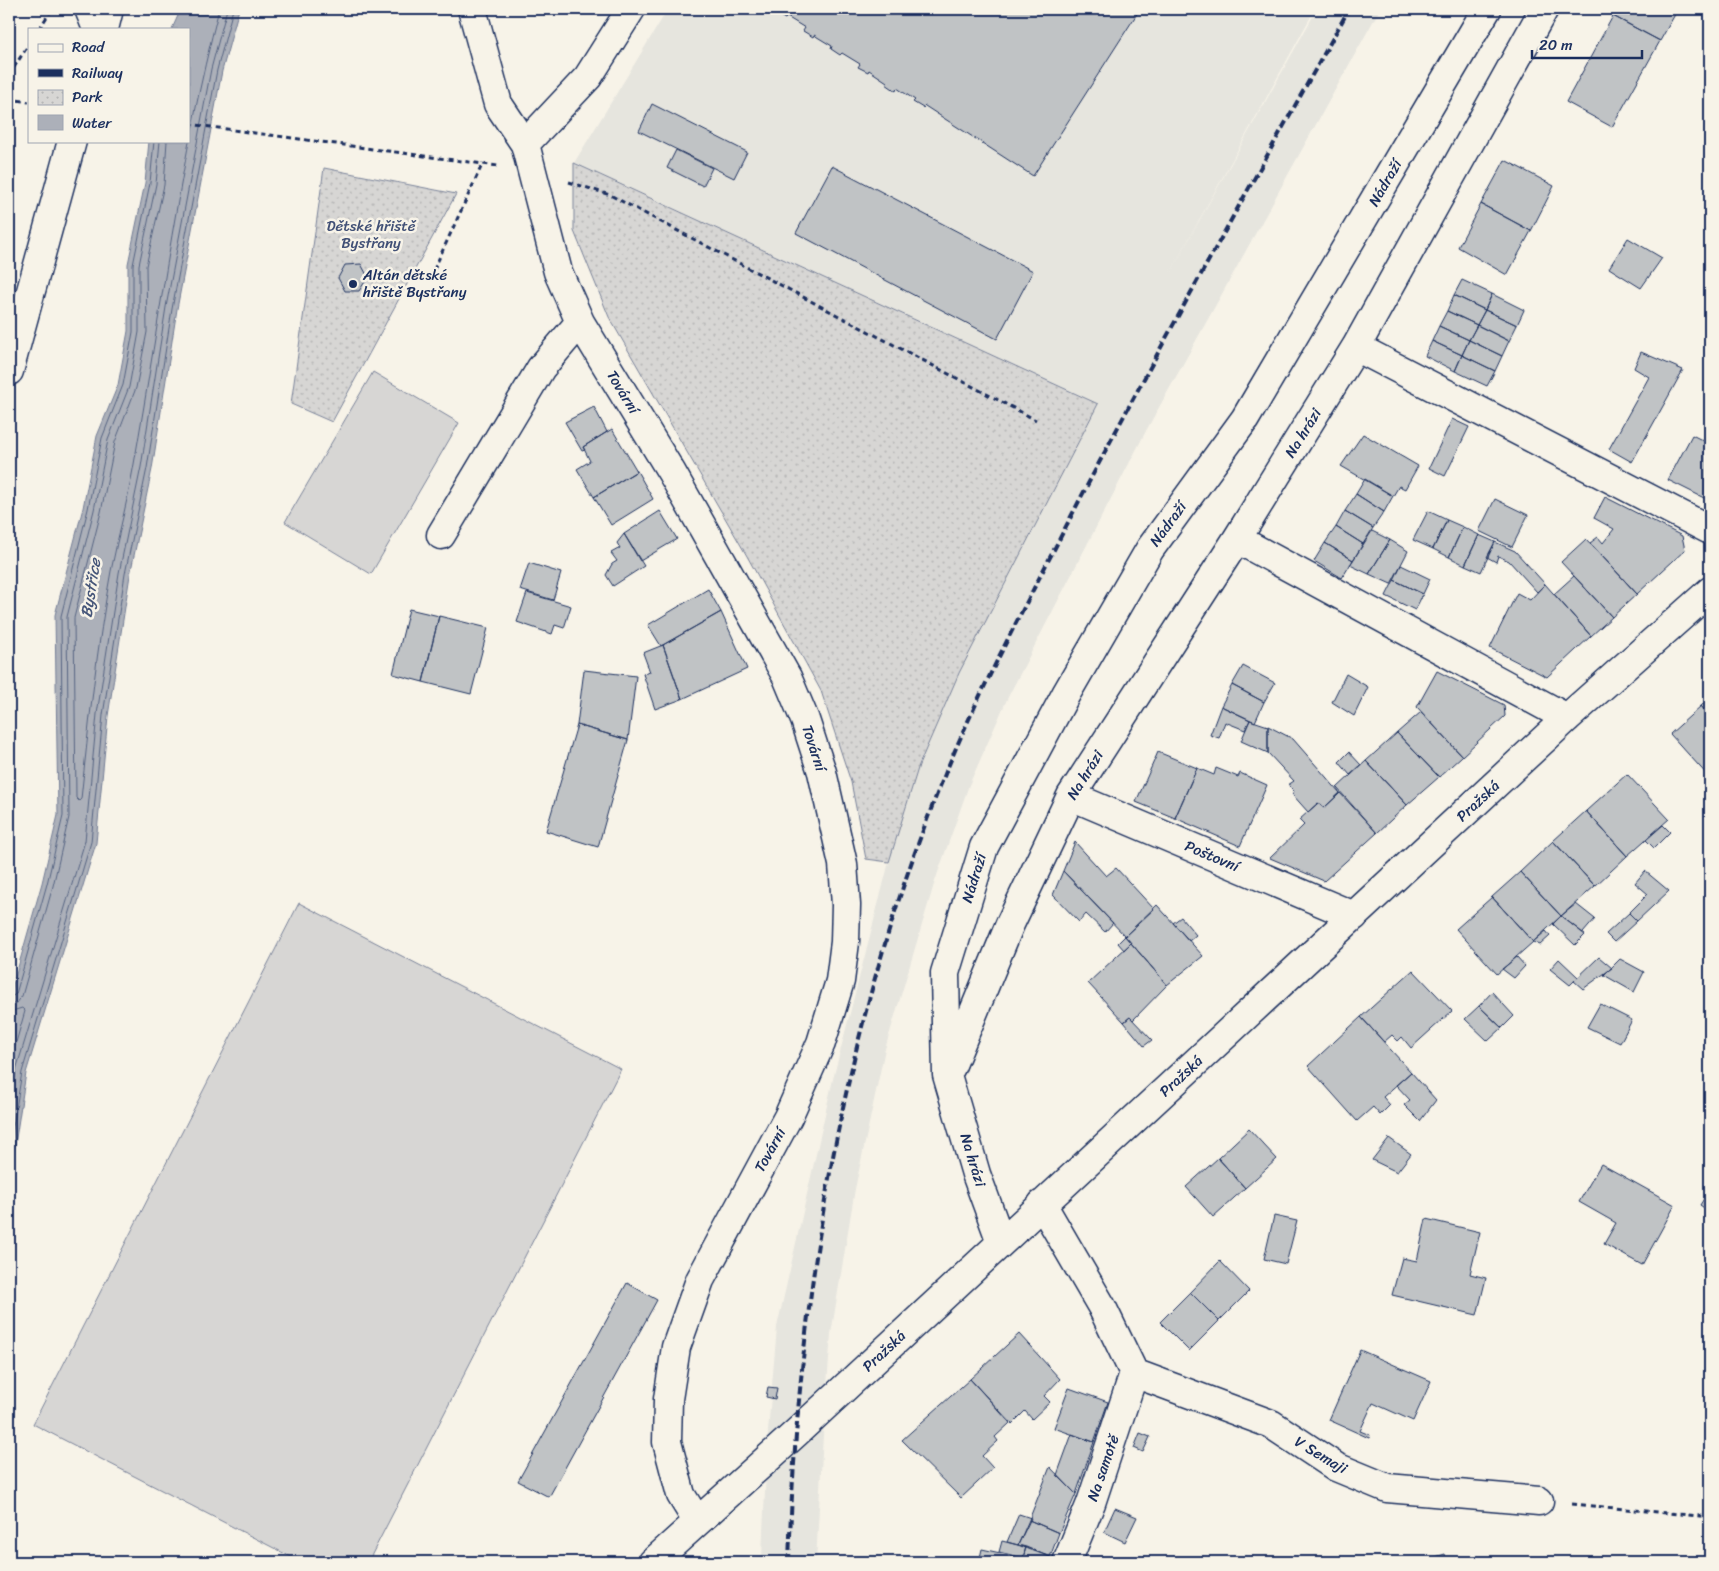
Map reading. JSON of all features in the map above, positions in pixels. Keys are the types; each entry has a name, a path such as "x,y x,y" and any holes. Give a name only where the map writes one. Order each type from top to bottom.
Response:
{"street":[{"path":"89,9 97,28"},
{"path":"104,28 109,9"},
{"name":"Tovární","path":"472,9 498,104 524,144 558,272 580,322 672,473 787,677 822,772 843,864 846,905 845,942 840,981 821,1044 788,1117 700,1280 676,1347 668,1399 667,1442 681,1495 697,1522"},
{"path":"524,144 588,77 631,9"},
{"name":"Nádraží","path":"947,1075 945,973 984,847 1066,694 1150,549 1245,419 1487,9"},
{"name":"Na hrázi","path":"1001,1242 976,1174 947,1075 1010,924 1071,796 1237,539 1356,346 1544,9"},
{"path":"9,371 72,142"},
{"path":"441,535 541,368 580,322"},
{"path":"1356,346 1710,530"},
{"path":"1237,539 1566,718"},
{"name":"Pražská","path":"653,1562 1566,718 1710,592"},
{"name":"Poštovní","path":"1071,796 1354,916"},
{"path":"1042,1204 1102,1307 1134,1373"},
{"name":"V Semaji","path":"1134,1373 1271,1424 1336,1467 1387,1488 1539,1501"},
{"name":"Na samotě","path":"1067,1562 1091,1503 1134,1373"}],"path":[{"path":"40,28 52,9"},
{"path":"9,75 28,46"},
{"path":"9,99 28,102"},
{"path":"190,124 531,170 610,195 1036,420"},
{"path":"430,278 483,164"},
{"path":"1539,1501 1710,1517"}],"shaded area":[{"path":"668,9 1315,9 1169,275 1317,9 1380,9 1147,429 1008,697 969,785 935,881 885,1049 855,1189 831,1334 816,1562 762,1562 763,1531 768,1431 777,1327 833,1079 889,862 919,765 959,673 1098,404 574,163"}],"green space":[{"path":"574,163 1098,404 959,673 919,765 889,862 866,859 851,782 821,691 747,556 609,317 574,231"},
{"name":"Dětské hřiště Bystřany","path":"324,168 456,194 332,422 291,404"},
{"path":"373,372 459,423 371,574 285,522"},
{"path":"299,903 621,1069 368,1562 301,1562 33,1424"}],"water":[{"name":"Bystřice","path":"181,9 239,9 222,71 177,309 152,469 130,575 108,716 96,843 26,1073 9,1184 9,999 42,883 58,815 55,615 83,508 97,436 118,385 128,331 128,264 145,183 149,142 190,142 190,28 172,28"}],"building":[{"path":"774,9 1140,9 1033,176 925,106 923,108 913,102 915,100 897,88 896,91 886,84 887,82 869,70 868,72 858,67 860,64 842,53 840,55 831,49 832,46 814,35 813,37 803,31 805,28 787,17 785,19 775,13 777,11"},
{"path":"1617,9 1678,9 1660,41 1613,16"},
{"path":"1613,16 1660,41 1612,127 1566,102"},
{"path":"652,104 747,152 734,178 639,131"},
{"path":"676,150 712,168 703,186 667,168"},
{"path":"1505,160 1554,186 1531,231 1481,204"},
{"path":"832,166 1033,271 997,339 796,233"},
{"path":"1481,204 1531,231 1507,275 1458,247"},
{"path":"1628,238 1662,258 1641,288 1609,268"},
{"name":"Altán dětské hřiště Bystřany","path":"361,264 368,277 359,291 345,291 338,278 345,265"},
{"path":"1462,280 1492,294 1485,310 1454,295"},
{"path":"1492,294 1524,310 1517,325 1485,310"},
{"path":"1454,295 1485,310 1477,325 1447,311"},
{"path":"1485,310 1517,325 1509,341 1477,325"},
{"path":"1447,311 1477,325 1469,340 1439,326"},
{"path":"1477,325 1509,341 1502,356 1469,340"},
{"path":"1439,326 1469,340 1462,355 1432,341"},
{"path":"1469,340 1502,356 1495,371 1462,355"},
{"path":"1432,341 1462,355 1455,371 1425,356"},
{"path":"1641,352 1683,370 1632,462 1609,449 1649,377 1634,368"},
{"path":"1462,355 1495,371 1487,386 1455,371"},
{"path":"594,407 607,432 583,447 585,450 582,451 565,422"},
{"path":"1452,419 1469,427 1445,476 1429,468"},
{"path":"612,429 637,471 594,497 577,469 590,461 583,447"},
{"path":"1363,434 1418,466 1405,489 1399,486 1393,496 1341,466"},
{"path":"1692,435 1704,441 1710,435 1710,501 1668,480"},
{"path":"637,471 653,499 611,525 594,497"},
{"path":"1365,479 1393,496 1384,512 1356,494"},
{"path":"1356,494 1384,512 1373,528 1345,511"},
{"path":"1605,497 1682,536 1685,550 1637,594 1590,543 1598,537 1603,543 1614,529 1594,518"},
{"path":"1495,499 1528,515 1512,547 1479,531"},
{"path":"660,511 677,539 640,561 624,534"},
{"path":"1345,511 1373,528 1363,544 1336,527"},
{"path":"1428,511 1447,520 1433,549 1413,540"},
{"path":"1447,520 1463,527 1449,557 1433,549"},
{"path":"1336,527 1363,544 1353,560 1325,543"},
{"path":"1463,527 1479,535 1465,565 1449,557"},
{"path":"1372,531 1390,540 1369,574 1350,565"},
{"path":"624,534 644,566 613,586 606,575 612,564 617,561 611,553 620,548 617,543"},
{"path":"1479,535 1495,542 1481,572 1465,565"},
{"path":"1586,539 1637,594 1612,617 1561,562"},
{"path":"1390,540 1408,551 1391,584 1369,574"},
{"path":"1495,542 1515,551 1545,584 1537,592 1509,561 1498,556 1496,562 1487,557"},
{"path":"1325,543 1353,560 1342,578 1314,561"},
{"path":"529,563 561,573 553,600 520,590"},
{"path":"1401,565 1430,579 1423,594 1394,580"},
{"path":"1574,576 1612,617 1591,636 1554,594"},
{"path":"1394,580 1423,594 1415,610 1386,596"},
{"path":"1545,584 1591,636 1547,677 1490,648 1517,593 1530,600"},
{"path":"708,589 721,612 661,646 648,625"},
{"path":"527,593 571,606 564,628 555,625 552,634 517,622"},
{"path":"409,609 439,616 423,682 393,674"},
{"path":"721,612 747,669 682,699 663,645"},
{"path":"439,616 488,628 471,694 423,682"},
{"path":"663,645 682,699 655,709 643,674 650,672 643,653"},
{"path":"1243,666 1275,683 1264,702 1232,685"},
{"path":"584,670 636,676 628,740 577,725"},
{"path":"1437,671 1504,705 1505,716 1462,756 1417,707"},
{"path":"1346,674 1368,687 1354,716 1332,702"},
{"path":"1232,685 1264,702 1255,722 1221,706"},
{"path":"1710,698 1710,716 1701,706"},
{"path":"1221,706 1250,720 1245,730 1225,722 1219,738 1210,735"},
{"path":"1701,706 1710,716 1710,778 1670,734"},
{"path":"1421,712 1462,756 1439,777 1397,733"},
{"path":"1250,720 1268,726 1268,753 1241,741"},
{"path":"577,725 628,740 598,847 546,831"},
{"path":"1268,726 1293,739 1340,793 1324,808 1318,803 1308,812 1292,794 1294,791 1288,785 1294,781 1268,753"},
{"path":"1397,733 1439,777 1407,805 1366,761"},
{"path":"1158,752 1197,768 1175,818 1136,802"},
{"path":"1349,752 1361,765 1350,775 1339,762"},
{"path":"1366,761 1407,805 1377,833 1337,788"},
{"path":"1197,768 1214,775 1216,768 1238,777 1240,773 1267,785 1240,846 1175,818"},
{"path":"1627,774 1669,819 1627,856 1586,811"},
{"path":"1340,793 1377,833 1324,881 1270,858 1304,825 1299,820 1318,803 1324,808"},
{"path":"1586,811 1627,856 1595,886 1553,841"},
{"path":"1663,825 1670,832 1654,848 1646,840"},
{"path":"1553,841 1595,886 1561,916 1520,872"},
{"path":"1075,842 1106,876 1116,868 1154,909 1125,936 1063,871"},
{"path":"1063,871 1113,923 1105,932 1086,914 1079,922 1053,895"},
{"path":"1645,871 1669,891 1637,921 1629,913 1648,894 1635,883"},
{"path":"1520,872 1561,916 1533,942 1492,897"},
{"path":"1492,897 1533,942 1497,974 1456,929"},
{"path":"1576,904 1595,919 1583,933 1561,916"},
{"path":"1157,905 1203,956 1167,985 1125,936"},
{"path":"1629,913 1637,921 1614,942 1606,934"},
{"path":"1561,916 1585,935 1575,945 1553,924"},
{"path":"1181,917 1196,935 1189,941 1173,923"},
{"path":"1546,931 1550,936 1540,945 1533,942"},
{"path":"1125,936 1131,943 1124,950 1118,943"},
{"path":"1131,943 1167,985 1133,1020 1130,1017 1124,1022 1088,983"},
{"path":"1517,957 1525,966 1514,978 1502,969"},
{"path":"1599,957 1612,968 1583,989 1574,981"},
{"path":"1559,959 1578,977 1570,985 1550,969"},
{"path":"1620,959 1644,972 1634,992 1604,975"},
{"path":"1413,970 1452,1011 1411,1048 1402,1037 1398,1041 1392,1035 1384,1042 1361,1017"},
{"path":"1492,992 1514,1016 1502,1028 1479,1006"},
{"path":"1600,1004 1632,1020 1620,1043 1587,1027"},
{"path":"1479,1006 1502,1028 1488,1041 1465,1019"},
{"path":"1130,1017 1152,1040 1144,1046 1124,1022"},
{"path":"1361,1017 1411,1072 1383,1097 1390,1105 1380,1115 1373,1107 1357,1121 1308,1066"},
{"path":"1411,1072 1436,1100 1420,1121 1404,1105 1410,1100 1396,1085"},
{"path":"1249,1129 1277,1159 1245,1188 1218,1158"},
{"path":"1389,1138 1411,1154 1397,1172 1372,1160"},
{"path":"1218,1158 1245,1188 1213,1217 1186,1187"},
{"path":"1601,1164 1675,1205 1642,1265 1604,1244 1616,1223 1579,1202"},
{"path":"1710,1189 1710,1212 1700,1205"},
{"path":"1274,1216 1297,1221 1286,1264 1264,1259"},
{"path":"1426,1219 1480,1232 1470,1274 1486,1278 1477,1315 1392,1295 1402,1258 1417,1261"},
{"path":"1220,1261 1249,1291 1219,1321 1190,1292"},
{"path":"627,1283 657,1300 549,1497 518,1481"},
{"path":"1190,1292 1219,1321 1189,1351 1160,1322"},
{"path":"1019,1334 1060,1379 1044,1396 1050,1402 1032,1419 1025,1411 1012,1424 970,1379"},
{"path":"1360,1350 1431,1381 1413,1421 1373,1403 1360,1431 1370,1435 1369,1438 1329,1420"},
{"path":"970,1379 1010,1423 995,1437 998,1441 982,1456 993,1468 961,1498 902,1440"},
{"path":"768,1387 777,1388 775,1399 766,1397"},
{"path":"1069,1388 1108,1402 1094,1442 1054,1428"},
{"path":"1140,1433 1150,1437 1143,1452 1134,1448"},
{"path":"1072,1434 1094,1442 1076,1494 1057,1475"},
{"path":"1050,1467 1076,1494 1059,1533 1029,1520"},
{"path":"1115,1508 1137,1517 1125,1542 1104,1532"},
{"path":"1019,1514 1031,1518 1018,1545 1007,1542"},
{"path":"1029,1520 1059,1533 1050,1557 1018,1545"},
{"path":"1002,1541 1026,1547 1023,1558 999,1552"},
{"path":"1026,1547 1050,1557 1048,1562 1022,1562"},
{"path":"982,1549 1023,1558 1022,1562 979,1562"},
{"path":"1445,1554 1447,1562 1422,1561"}],"railway":[{"path":"789,1562 794,1462 803,1361 815,1261 832,1161 853,1062 879,965 909,868 958,744 1014,627 1165,339 1349,9"}],"place":[{"name":"Altán dětské hřiště Bystřany","path":"353,284"}]}
